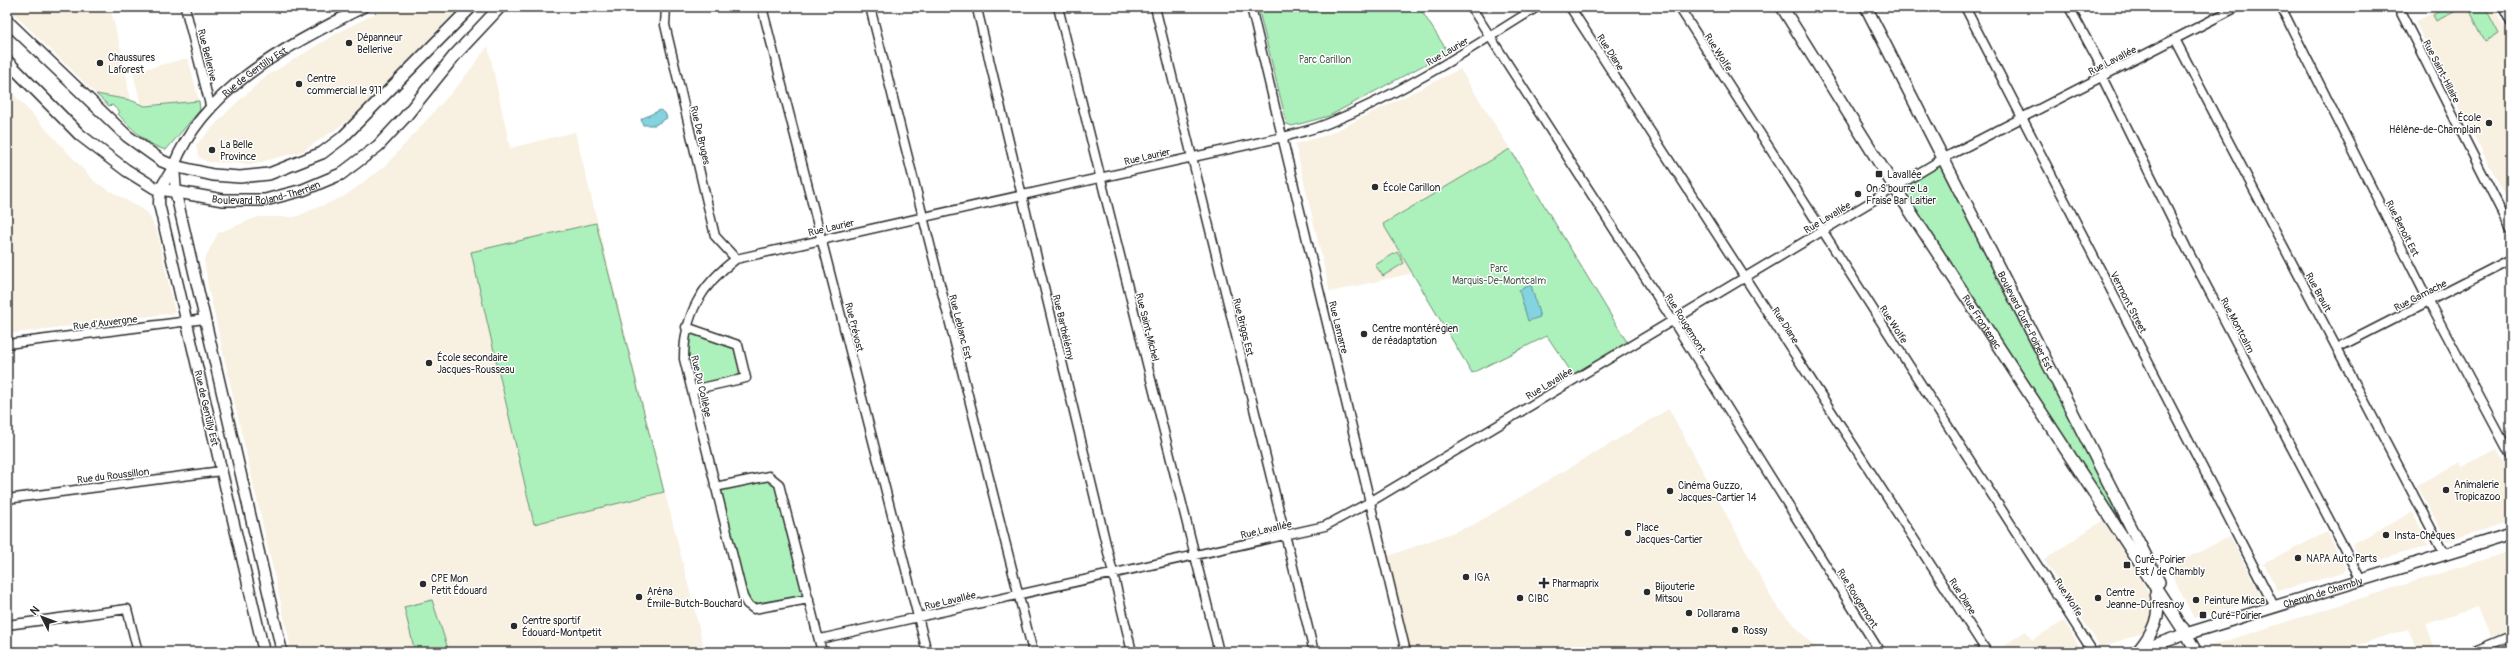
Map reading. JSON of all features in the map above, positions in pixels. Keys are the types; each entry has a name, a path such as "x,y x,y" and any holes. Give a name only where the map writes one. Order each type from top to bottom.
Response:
{"main road":[{"path":"451,28 460,7"},
{"name":"Boulevard Roland-Therrien","path":"7,21 126,136 162,161 174,166 213,175 240,177 269,174 322,153 342,138 471,7"},
{"name":"Boulevard Roland-Therrien","path":"7,61 80,135 126,170 159,189 176,194 223,200 265,200 303,190 341,174 378,146 405,117 455,55 500,7"},
{"name":"Rue Frontenac","path":"1782,7 1895,188 2186,634"},
{"name":"Boulevard Curé-Poirier Est","path":"1866,7 2186,634"},
{"name":"Chemin de Chambly","path":"2137,651 2274,606 2511,534"},
{"path":"2137,651 2154,627 2159,612 2155,586"},
{"path":"2186,634 2196,652"}],"street":[{"name":"Rue Bellerive","path":"185,7 211,108"},
{"name":"Rue de Gentilly Est","path":"264,652 159,204 159,189 174,166 180,148 211,108 248,74 282,50 363,7"},
{"name":"Rue De Bruges","path":"666,7 665,25 715,236 736,259"},
{"name":"Rue Prévost","path":"762,7 823,239 927,652"},
{"name":"Rue Leblanc Est","path":"870,7 1034,652"},
{"name":"Rue Barthélémy","path":"979,7 978,13 1023,194 1132,652"},
{"name":"Rue Saint-Michel","path":"1058,7 1219,652"},
{"name":"Rue Briggs Est","path":"1155,7 1314,652"},
{"name":"Rue Lamarre","path":"1251,7 1406,652"},
{"name":"Rue Rougemont","path":"1471,7 1673,320 1880,652"},
{"name":"Rue Laurier","path":"736,259 1192,156 1283,137 1330,123 1389,95 1454,60 1537,7"},
{"name":"Rue Diane","path":"1570,7 1987,652"},
{"name":"Rue Wolfe","path":"1679,7 2093,652"},
{"name":"Vermont Street","path":"1965,7 2274,606"},
{"name":"Rue Montcalm","path":"2069,7 2104,76 2186,247 2361,580"},
{"name":"Rue Lavallée","path":"820,639 1324,526 1370,502 1944,158 2237,7"},
{"name":"Rue Benoit Est","path":"2281,7 2429,302 2511,456"},
{"name":"Rue Saint-Hilaire","path":"2398,7 2511,230"},
{"path":"2502,7 2511,23"},
{"name":"Rue Brault","path":"2175,39 2445,554"},
{"name":"Rue de Gentilly Est","path":"174,166 176,194 282,652"},
{"name":"Rue Du Collège","path":"736,259 716,274 696,301 686,327 684,359 743,597 747,604 754,609 809,598"},
{"name":"Rue Gamache","path":"2337,348 2511,259"},
{"name":"Rue d'Auvergne","path":"7,344 205,319"},
{"path":"686,327 738,345 746,378 692,390"},
{"name":"Rue du Roussillon","path":"7,499 221,471"},
{"path":"715,487 769,476 774,478 779,484 820,639 822,652"},
{"path":"7,625 128,609 138,652"},
{"path":"2472,652 2511,636"}],"shaded area":[{"path":"7,7 110,7 124,62 130,100 96,94"},
{"path":"388,7 457,7 454,13 351,119 303,151 253,164 207,162 198,156 196,145 230,109 265,77 339,32"},
{"name":"École Hélène-de-Champlain","path":"2443,7 2494,7 2511,40 2511,207 2415,22"},
{"name":"École secondaire Jacques-Rousseau","path":"488,46 510,148 575,132 705,652 292,652 209,291 204,260 218,233 258,217 295,217 345,196 385,166 461,82"},
{"path":"188,58 199,101 141,105 133,72"},
{"name":"École Carillon","path":"1460,69 1510,149 1383,224 1413,273 1330,292 1295,144 1327,135"},
{"path":"7,87 95,182 148,213 157,232 175,313 7,334"},
{"name":"Place Jacques-Cartier","path":"1669,409 1775,604 1819,652 1406,652 1383,558 1473,525"},
{"path":"2497,449 2511,477 2511,521 2447,541 2417,485 2460,462 2462,466"},
{"path":"2413,512 2429,546 2363,564 2352,544"},
{"path":"2103,520 2152,598 2154,614 2145,632 2102,647 2099,645 2044,560"},
{"path":"2327,532 2346,569 2343,573 2278,591 2264,564"},
{"path":"2230,536 2261,596 2259,600 2194,618 2168,568"},
{"path":"2511,551 2511,631 2491,637 2478,607 2426,624 2436,652 2418,652 2408,629 2336,652 2213,652 2210,646"},
{"path":"2064,621 2082,650 2075,652 2001,652 1999,649 2026,631 2032,640"}],"green space":[{"name":"Parc Carillon","path":"1258,7 1419,7 1448,52 1329,116 1292,126 1287,124"},
{"path":"2447,7 2464,7 2436,21 2433,15"},
{"path":"2468,7 2485,7 2499,34 2485,41"},
{"path":"96,94 130,100 145,106 199,101 200,110 166,150 153,145 146,140 128,125 118,114 120,112 112,105 109,106"},
{"name":"Parc Marquis-De-Montcalm","path":"1510,149 1630,347 1576,379 1547,336 1472,373 1383,224"},
{"path":"1944,158 2186,634 1895,188"},
{"path":"596,223 664,492 534,524 471,252"},
{"path":"1397,252 1404,263 1383,276 1375,265"},
{"path":"686,327 738,345 746,378 692,390 684,359"},
{"path":"774,478 809,599 754,609 747,604 715,487"},
{"path":"432,600 449,652 415,652 404,607"}],"water":[{"path":"660,110 665,113 667,118 655,125 643,125 641,119"},
{"path":"1531,285 1540,317 1528,321 1519,290"}],"place":[{"name":"Dépanneur Bellerive","path":"349,43"},
{"name":"Chaussures Laforest","path":"100,63"},
{"name":"Centre commercial le 911","path":"299,84"},
{"name":"École Hélène-de-Champlain","path":"2489,123"},
{"name":"La Belle Province","path":"212,150"},
{"name":"Lavallée","path":"1879,174"},
{"name":"École Carillon","path":"1375,187"},
{"name":"On S'bourre La Fraise Bar Laitier","path":"1858,194"},
{"name":"Centre montérégien de réadaptation","path":"1364,334"},
{"name":"École secondaire Jacques-Rousseau","path":"429,363"},
{"name":"Animalerie Tropicazoo","path":"2446,490"},
{"name":"Cinéma Guzzo, Jacques-Cartier 14","path":"1670,491"},
{"name":"Place Jacques-Cartier","path":"1628,533"},
{"name":"Insta-Chèques","path":"2386,535"},
{"name":"NAPA Auto Parts","path":"2298,558"},
{"name":"Curé-Poirier Est / de Chambly","path":"2127,565"},
{"name":"IGA","path":"1466,577"},
{"name":"Pharmaprix","path":"1544,583"},
{"name":"CPE Mon Petit Édouard","path":"423,584"},
{"name":"Bijouterie Mitsou","path":"1647,592"},
{"name":"Aréna Émile-Butch-Bouchard","path":"639,597"},
{"name":"CIBC","path":"1520,598"},
{"name":"Centre Jeanne-Dufresnoy","path":"2098,598"},
{"name":"Peinture Micca","path":"2196,600"},
{"name":"Dollarama","path":"1689,613"},
{"name":"Curé-Poirier","path":"2203,615"},
{"name":"Centre sportif Édouard-Montpetit","path":"514,626"},
{"name":"Rossy","path":"1735,630"}]}
